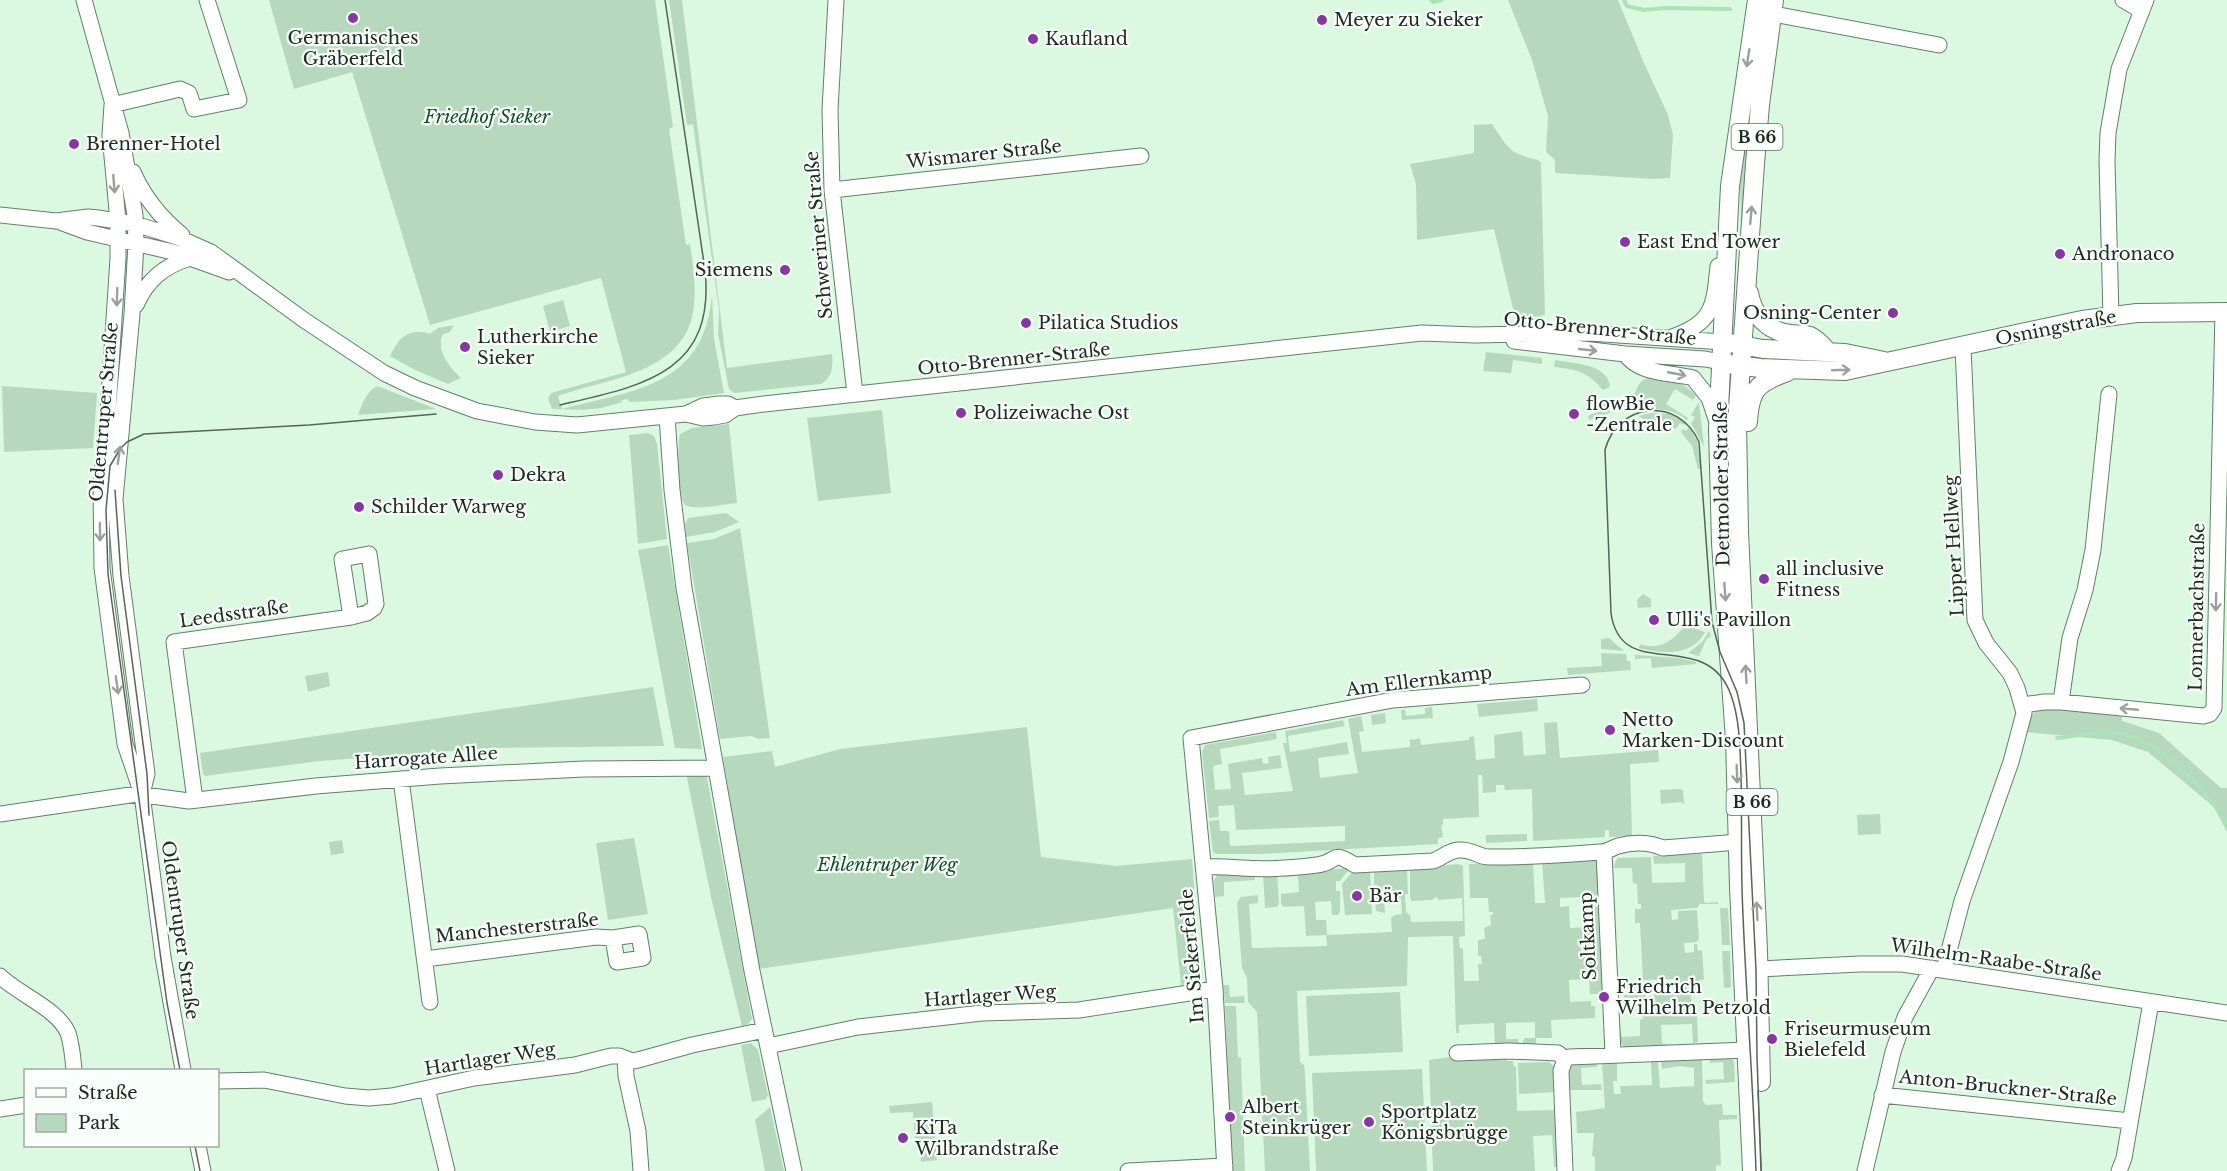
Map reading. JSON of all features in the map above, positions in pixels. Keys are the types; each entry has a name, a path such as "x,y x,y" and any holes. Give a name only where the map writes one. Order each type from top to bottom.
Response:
{"main road":[{"name":"Detmolder Straße","path":"1757,0 1730,186 1718,429 1721,543 1733,695 1739,842 1751,970 1764,1171"},
{"name":"Detmolder Straße","path":"1752,1171 1747,1050 1751,970 1737,423 1746,273 1760,105 1773,7"},
{"path":"1746,273 1751,301 1763,322 1778,331 1808,335 1828,352"},
{"name":"Osningstraße","path":"1721,362 1793,370 1845,371 2082,320 2181,312 2225,312"},
{"name":"Osningstraße","path":"1723,342 1742,346 1845,353 1887,361"},
{"path":"1739,521 1747,501 1748,420 1752,396 1762,382 1793,370"}],"street":[{"name":"Oldentruper Straße","path":"84,0 127,158 135,224 132,314 115,499 121,576 147,774 142,794"},
{"path":"112,105 180,89 189,93 194,109 239,100 207,0"},
{"name":"Schweriner Straße","path":"836,0 830,110 832,190 855,394"},
{"path":"2111,316 2108,133 2119,69 2144,6 2123,0"},
{"name":"Detmolder Straße","path":"1773,7 1939,45"},
{"name":"Oldentruper Straße","path":"112,105 110,135 118,238 116,308 102,466 100,541 105,599 125,744 142,794 163,957 183,1069"},
{"name":"Wismarer Straße","path":"832,190 1141,156"},
{"path":"127,158 136,180 153,206 192,251 153,278 142,292 132,314"},
{"path":"1670,338 1703,320 1711,311 1715,294 1721,218 1730,186"},
{"name":"Otto-Brenner-Straße","path":"0,215 57,221 88,217 135,224 160,231 192,251 241,276 373,366 415,388 457,404 510,418 557,424 604,423 686,414 703,418 714,417 725,415 735,408 1430,333 1475,335 1589,333 1723,342"},
{"name":"Otto-Brenner-Straße","path":"57,221 87,232 136,243 192,251"},
{"name":"Lonnerbachstraße","path":"2023,705 2061,702 2203,716 2210,714 2214,708 2225,312"},
{"name":"Otto-Brenner-Straße","path":"1475,335 1625,354 1705,358 1721,362"},
{"name":"Lipper Hellweg","path":"1865,1171 1893,1052 1905,1017 1938,969 2017,746 2022,721 2023,705 2010,674 1986,643 1975,620 1963,347"},
{"name":"B 66","path":"1625,354 1638,368 1693,378 1709,398 1718,429"},
{"path":"2061,702 2070,638 2085,590 2093,550 2109,394"},
{"path":"667,416 677,541 715,768 764,1030 794,1171"},
{"name":"Leedsstraße","path":"195,800 174,642 351,617"},
{"name":"Am Ellernkamp","path":"1191,738 1393,700 1582,685"},
{"name":"Im Siekerfelde","path":"1191,738 1215,989 1225,1168"},
{"name":"Harrogate Allee","path":"0,814 142,794 183,801 401,779 533,771 715,768"},
{"name":"Manchesterstraße","path":"401,779 430,1002"},
{"path":"1204,867 1262,868 1318,865 1338,857 1346,858 1355,865 1433,861 1451,851 1465,850 1472,850 1485,857 1604,852 1621,845 1651,843 1663,848 1739,842"},
{"name":"Soltkamp","path":"1604,852 1613,1054"},
{"name":"Manchesterstraße","path":"425,958 596,937 613,938"},
{"name":"Wilhelm-Raabe-Straße","path":"1751,970 1902,964 2227,1013"},
{"path":"0,976 56,1018 67,1031 74,1069"},
{"name":"Hartlager Weg","path":"768,1046 858,1027 982,1013 1079,1010 1215,989"},
{"path":"2119,1171 2124,1158 2151,1002"},
{"name":"Hartlager Weg","path":"219,1081 264,1080 345,1096 369,1098 392,1096 474,1078 566,1067 611,1056 639,1060 692,1045 764,1030"},
{"path":"1565,1059 1575,1056 1613,1054 1747,1050"},
{"path":"1457,1053 1509,1051 1558,1053 1565,1059"},
{"path":"625,1059 626,1076 638,1131 641,1171"},
{"path":"1565,1059 1561,1071 1565,1171"},
{"path":"427,1089 447,1171"},
{"name":"Anton-Bruckner-Straße","path":"1882,1095 2130,1121"},
{"path":"0,1109 24,1105"},
{"path":"198,1147 203,1171"},
{"path":"1128,1171 1225,1168"}],"green space":[{"name":"Friedhof Sieker","path":"269,0 655,0 673,127 669,129 686,245 690,244 693,267 694,305 688,328 677,346 661,359 642,370 558,396 562,409 639,389 661,379 680,366 695,349 706,326 712,295 714,339 724,393 674,400 629,402 628,399 602,408 582,410 552,409 548,398 551,393 626,372 601,278 430,325 352,72 294,89"},
{"path":"669,0 682,0 727,368 832,354 830,375 821,384 734,393 729,389 718,334 719,309 693,124 687,125"},
{"path":"1508,0 1618,0 1668,115 1673,135 1670,178 1555,173 1555,160 1546,152 1548,116 1532,60"},
{"path":"1757,47 1744,227 1741,227 1740,179"},
{"path":"1492,124 1510,149 1541,163 1545,315 1516,321 1494,229 1417,240 1416,184 1410,164 1474,153 1474,125"},
{"path":"563,300 570,326 550,332 543,306"},
{"path":"454,325 450,332 443,334 441,346 448,364 461,378 448,384 390,356 401,339 410,333 430,334 438,328"},
{"path":"1486,352 1542,358 1542,364 1513,360 1511,373 1483,371"},
{"path":"1555,360 1597,369 1608,379 1610,387 1603,390 1581,372 1554,367"},
{"path":"1647,378 1674,381 1692,391 1696,396 1693,400 1675,389 1666,404 1688,418 1687,420 1675,413 1663,410 1637,413 1635,393 1639,384"},
{"path":"2,386 97,393 93,448 4,452"},
{"path":"377,386 436,409 358,415 367,395"},
{"path":"1603,399 1610,401 1610,413 1589,420 1588,416 1603,409"},
{"path":"1699,402 1704,447 1691,423 1695,417 1691,415"},
{"path":"882,410 891,493 818,501 807,418"},
{"path":"1651,413 1670,414 1686,423 1685,425 1680,423 1676,429 1647,421 1639,416"},
{"path":"729,424 737,503 702,507 685,505 681,493 678,459 680,434 692,428"},
{"path":"1689,427 1697,441 1701,469 1698,469 1692,446 1681,432 1683,429 1686,431"},
{"path":"648,433 654,436 657,444 667,539 638,544 629,435"},
{"path":"726,513 739,522 715,532 686,537 685,524 688,518"},
{"path":"740,528 770,738 759,739 751,736 720,739 687,543 714,539"},
{"path":"668,545 702,749 675,748 638,550"},
{"path":"1643,594 1651,599 1651,607 1638,608 1637,600"},
{"path":"1685,625 1705,632 1692,646 1684,650 1657,652 1639,648 1640,644 1654,646 1666,643"},
{"path":"1709,631 1711,636 1706,640 1699,656 1688,653 1702,642"},
{"path":"1609,638 1624,651 1601,649 1601,639"},
{"path":"1601,653 1626,654 1631,670 1568,675 1567,668 1602,666"},
{"path":"1635,655 1679,658 1696,662 1696,664 1652,668 1651,658 1635,659"},
{"path":"328,672 330,686 308,692 305,676"},
{"path":"653,687 664,746 492,748 320,761 205,776 203,774 200,753"},
{"path":"1537,699 1538,711 1479,717 1477,704"},
{"path":"1432,707 1433,718 1402,720 1401,710 1405,710 1406,716 1425,714 1425,708"},
{"path":"2040,708 2122,716 2122,721 2159,733 2221,788 2227,788 2227,832 2214,807 2148,752 2112,740 2025,732 2030,718"},
{"path":"1385,713 1386,723 1372,725 1371,715"},
{"path":"1361,716 1364,731 1359,732 1362,752 1410,747 1410,739 1420,738 1421,745 1469,740 1469,737 1474,736 1476,760 1495,758 1494,735 1522,731 1524,756 1546,754 1544,723 1557,722 1560,758 1658,750 1659,762 1630,764 1632,836 1609,837 1609,830 1605,830 1605,837 1533,841 1532,789 1505,790 1504,785 1496,785 1496,792 1483,793 1482,775 1478,775 1479,817 1443,819 1443,825 1441,825 1443,837 1438,838 1438,844 1260,854 1216,854 1213,852 1209,821 1219,820 1220,831 1229,831 1230,846 1345,841 1345,826 1236,830 1234,805 1218,806 1219,817 1209,818 1202,752 1205,745 1276,732 1277,739 1220,749 1222,764 1213,766 1215,790 1231,789 1228,764 1262,758 1263,764 1269,763 1268,757 1280,755 1282,768 1242,773 1245,795 1293,791 1283,743 1287,743 1285,731 1343,720 1345,726 1288,736 1290,752 1347,742 1349,754 1318,758 1320,778 1358,773 1348,719"},
{"name":"Ehlentruper Weg","path":"1027,727 1041,857 1116,866 1192,859 1201,981 1181,985 1173,908 758,969 723,757 772,751 775,767 840,749"},
{"path":"686,773 705,775 707,778 752,1019 748,1024 742,1026 711,897"},
{"path":"1660,790 1683,790 1684,804 1681,802 1661,804"},
{"path":"1880,814 1881,834 1858,835 1857,815"},
{"path":"1527,834 1527,841 1486,843 1486,835"},
{"path":"634,838 648,914 608,920 596,843"},
{"path":"342,840 344,853 331,855 329,842"},
{"path":"1702,854 1704,901 1706,903 1718,902 1718,904 1700,904 1697,908 1671,910 1672,920 1678,919 1678,911 1697,910 1699,939 1697,942 1684,943 1685,953 1694,952 1694,944 1697,944 1698,951 1702,950 1704,980 1699,980 1700,994 1691,995 1692,1015 1697,1015 1698,1042 1693,1043 1692,1024 1661,1025 1662,1043 1670,1045 1624,1047 1621,1043 1620,1029 1622,1037 1640,1036 1640,1020 1643,1019 1642,999 1624,999 1624,995 1645,993 1646,1000 1654,999 1654,993 1675,992 1674,979 1643,980 1640,923 1635,923 1635,909 1641,909 1641,904 1638,904 1637,884 1633,883 1632,868 1614,868 1615,862 1618,858 1651,857 1652,883 1685,882 1685,863 1654,864 1653,856"},
{"path":"1594,858 1597,861 1599,896 1560,898 1560,907 1569,906 1570,928 1587,927 1586,907 1599,907 1603,994 1590,994 1589,979 1569,980 1570,1002 1591,1001 1591,1006 1595,1006 1595,1018 1551,1020 1552,1038 1536,1038 1536,1047 1495,1049 1494,1023 1459,1025 1459,1033 1456,1033 1453,936 1408,937 1407,986 1297,991 1300,1062 1304,1065 1305,1073 1310,1171 1265,1171 1257,1012 1248,1002 1247,978 1242,968 1237,903 1241,897 1258,895 1258,903 1249,904 1252,948 1327,946 1326,935 1306,936 1304,906 1284,907 1281,904 1281,894 1299,892 1298,876 1285,877 1285,872 1350,868 1340,881 1336,881 1336,891 1340,891 1338,915 1332,915 1331,901 1315,902 1316,920 1326,920 1327,935 1392,932 1391,918 1402,914 1401,898 1384,899 1385,913 1376,911 1375,898 1381,898 1381,891 1378,891 1378,885 1374,885 1374,870 1407,868 1406,912 1410,915 1411,922 1463,921 1462,898 1439,900 1436,897 1432,900 1412,901 1410,898 1410,868 1459,864 1463,866 1465,936 1459,937 1460,948 1463,949 1464,981 1479,981 1478,964 1482,964 1481,956 1478,956 1478,940 1485,939 1484,928 1491,925 1490,915 1493,915 1493,912 1489,912 1488,898 1470,898 1469,864 1533,861 1535,903 1545,903 1542,860","holes":["1535,1022 1535,1038 1525,1038 1522,1043 1518,1042 1518,1039 1506,1039 1506,1023"]},
{"path":"1370,868 1372,914 1345,915 1342,884 1355,869"},
{"path":"1263,872 1277,872 1279,904 1277,907 1265,908"},
{"path":"1255,873 1255,880 1224,882 1224,896 1215,897 1214,880 1217,875"},
{"path":"1720,908 1728,908 1730,945 1722,945"},
{"path":"1722,951 1730,951 1731,987 1724,988"},
{"path":"1223,985 1229,985 1230,997 1244,996 1245,1003 1225,1003"},
{"path":"1400,992 1403,1052 1309,1056 1306,996"},
{"path":"1225,1006 1236,1006 1238,1057 1241,1058 1245,1171 1232,1171"},
{"path":"751,1043 758,1050 768,1095 766,1099 752,1102 741,1045"},
{"path":"1507,1054 1507,1061 1513,1061 1516,1067 1517,1111 1556,1110 1559,1167 1554,1167 1552,1135 1533,1136 1535,1171 1433,1171 1429,1060 1457,1056"},
{"path":"1709,1058 1732,1058 1735,1082 1706,1084 1705,1080 1724,1079 1723,1062 1710,1063"},
{"path":"1702,1059 1703,1101 1706,1105 1722,1104 1723,1115 1737,1115 1737,1119 1719,1120 1721,1165 1716,1166 1716,1171 1595,1171 1595,1157 1592,1156 1594,1133 1577,1133 1576,1112 1605,1108 1602,1063 1617,1063 1617,1081 1613,1081 1614,1094 1621,1094 1620,1086 1652,1085 1651,1062 1658,1061 1660,1088 1694,1086 1694,1068 1680,1066 1662,1069 1661,1061"},
{"path":"1549,1062 1554,1066 1555,1092 1519,1094 1518,1063"},
{"path":"1597,1063 1597,1067 1581,1068 1582,1085 1601,1084 1602,1090 1570,1090 1571,1065"},
{"name":"Sportplatz Königsbrügge","path":"1422,1069 1427,1171 1316,1171 1312,1073"},
{"path":"932,1102 937,1160 921,1162 919,1140 915,1140 913,1112 890,1113 889,1106"},
{"path":"770,1107 784,1171 765,1171 755,1120"}],"waterway":[{"path":"1431,0 1433,2 1442,0"},
{"path":"1624,0 1627,6 1644,10 1730,9"},
{"path":"2057,738 2106,733 2136,738 2150,745 2176,765 2200,788 2219,811"},
{"path":"2223,818 2227,823"}],"tram line":[{"path":"560,405 618,391 667,369 685,353 698,332 705,305 705,270 665,0"},
{"path":"1756,1171 1742,889 1740,755 1734,705 1719,674 1703,663 1685,657 1647,652 1630,646 1618,634 1611,613 1605,450 1612,434 1622,422 1634,414 1649,411 1663,411 1677,417 1689,427 1699,442 1712,622 1720,652 1737,692 1744,723 1756,970 1761,1171"},
{"path":"180,1069 167,1003 108,574 106,510 110,466 127,442 144,434 309,425 436,414"},
{"path":"115,490 121,576 147,774 149,815"},
{"path":"195,1147 200,1171"}],"place":[{"name":"Germanisches Gräberfeld","path":"353,18"},
{"name":"Meyer zu Sieker","path":"1322,20"},
{"name":"Kaufland","path":"1033,39"},
{"name":"Brenner-Hotel","path":"74,144"},
{"name":"East End Tower","path":"1625,242"},
{"name":"Andronaco","path":"2060,254"},
{"name":"Siemens","path":"785,270"},
{"name":"Osning-Center","path":"1893,313"},
{"name":"Pilatica Studios","path":"1026,323"},
{"name":"Lutherkirche Sieker","path":"465,347"},
{"name":"Polizeiwache Ost","path":"961,413"},
{"name":"flowBie -Zentrale","path":"1574,414"},
{"name":"Dekra","path":"498,475"},
{"name":"Schilder Warweg","path":"359,507"},
{"name":"all inclusive Fitness","path":"1764,579"},
{"name":"Ulli's Pavillon","path":"1654,620"},
{"name":"Netto Marken-Discount","path":"1610,730"},
{"name":"Bär","path":"1357,896"},
{"name":"Friedrich Wilhelm Petzold","path":"1604,997"},
{"name":"Friseurmuseum Bielefeld","path":"1772,1039"},
{"name":"Albert Steinkrüger","path":"1230,1117"},
{"name":"Sportplatz Königsbrügge","path":"1369,1122"},
{"name":"KiTa Wilbrandstraße","path":"903,1138"}]}
